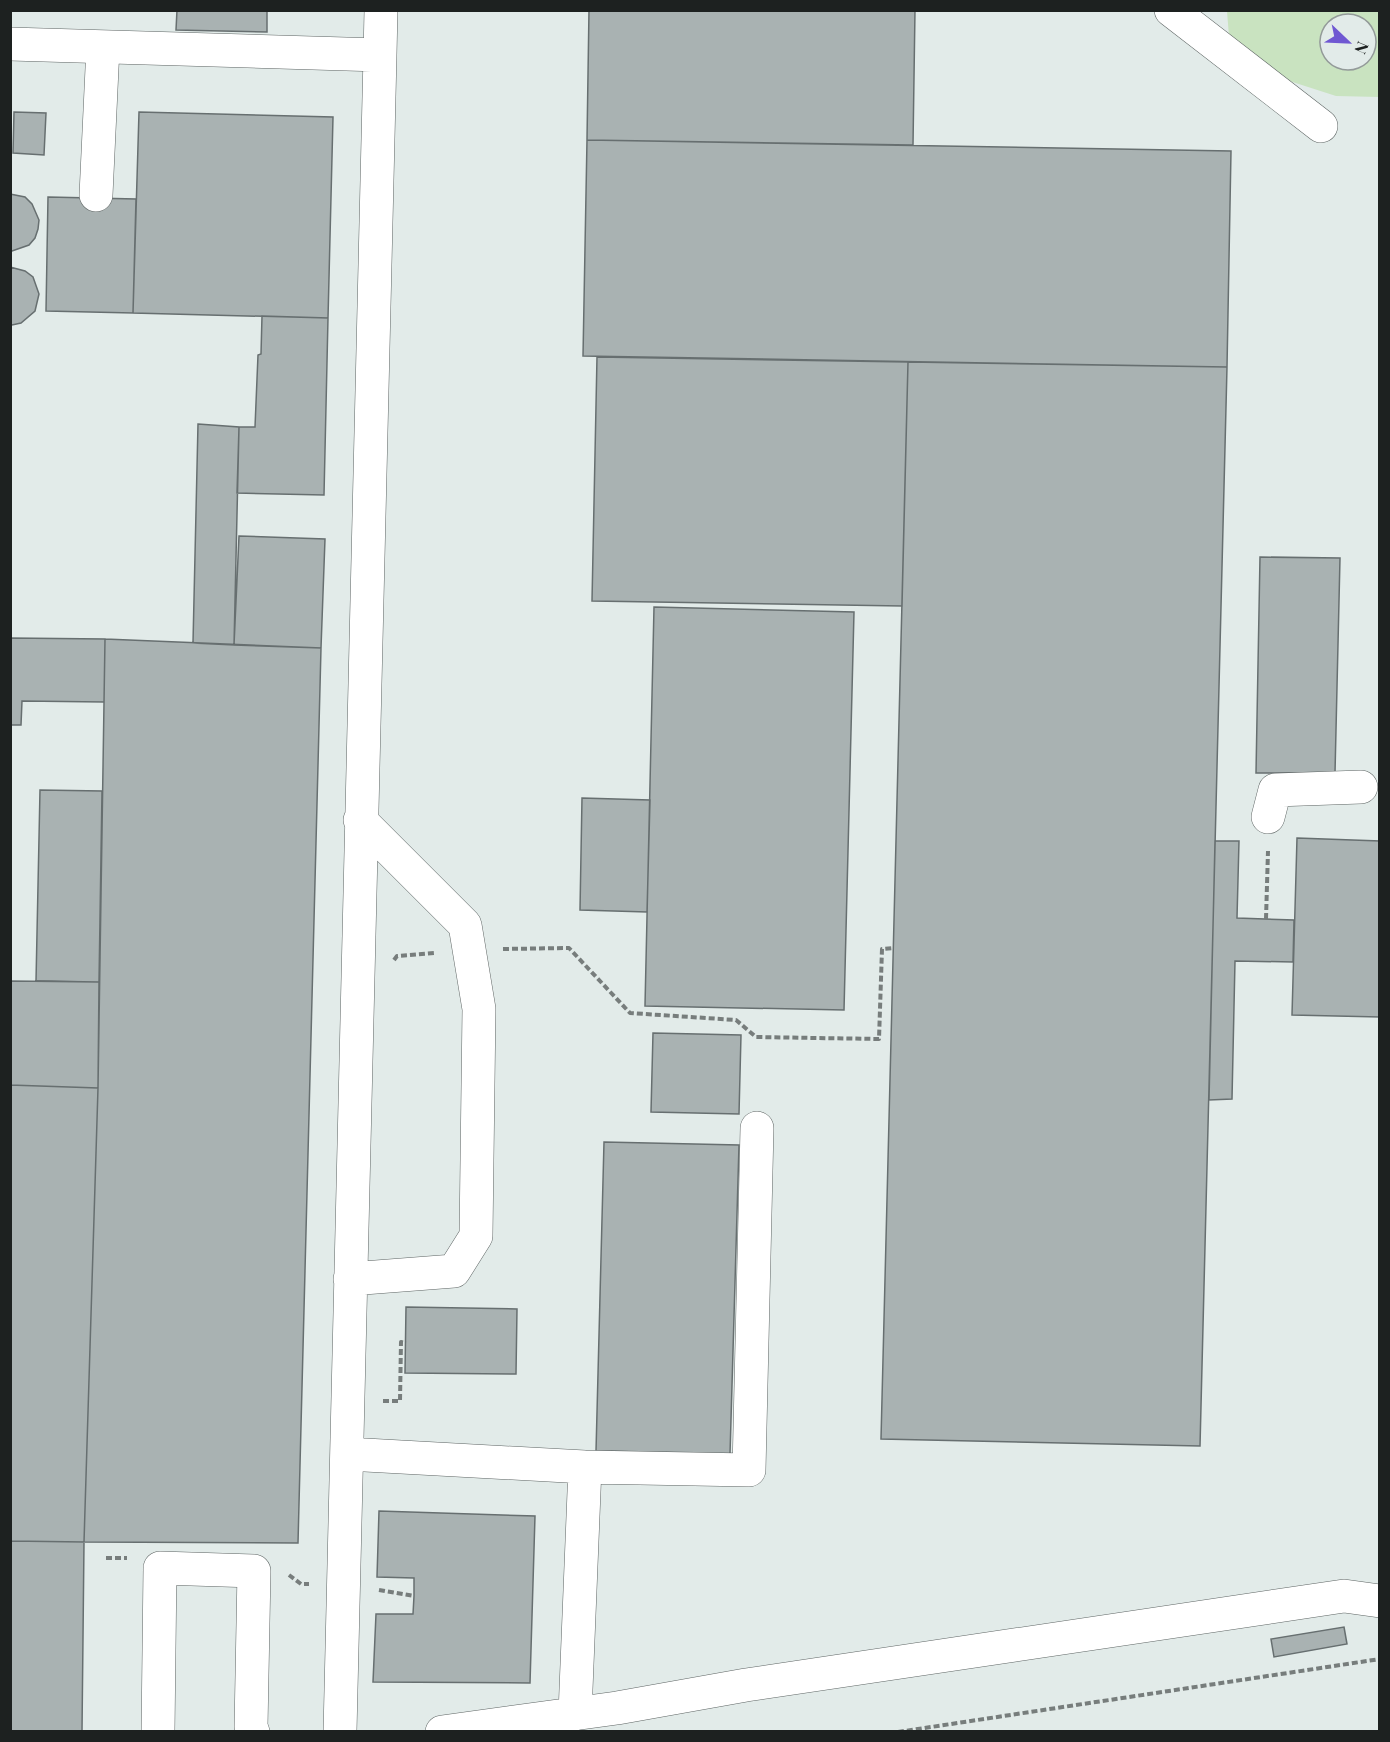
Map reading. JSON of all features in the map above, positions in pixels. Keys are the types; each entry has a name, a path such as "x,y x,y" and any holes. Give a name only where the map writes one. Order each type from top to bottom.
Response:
{"lane":[{"path":"340,1731 381,10"},
{"path":"1171,10 1322,126"},
{"path":"10,44 380,55"},
{"path":"96,195 104,47"},
{"path":"1268,818 1275,790 1361,787"},
{"path":"350,1279 454,1271 476,1236 479,1009 465,925 360,820"},
{"path":"347,1454 585,1467 749,1470 757,1128"},
{"path":"575,1714 585,1467"},
{"path":"158,1731 160,1568 254,1571 251,1727 253,1731"},
{"path":"442,1731 575,1714 746,1685 1344,1596 1380,1601"}],"path":[{"path":"1266,919 1268,818"},
{"path":"390,964 397,956 469,950 569,948 630,1013 736,1020 756,1037 879,1039 882,949 893,948"},
{"path":"347,1400 400,1401 401,1342 406,1343"},
{"path":"898,1731 1380,1659"}],"green space":[{"path":"1227,11 1379,11 1379,97 1336,96 1231,62"}],"building":[{"path":"177,10 267,10 267,32 176,30"},
{"path":"589,10 915,10 913,145 587,140"},
{"path":"14,112 46,113 44,155 13,153"},
{"path":"139,112 333,117 328,318 133,313"},
{"path":"587,140 1231,151 1227,367 583,356"},
{"path":"10,194 25,197 32,204 39,220 35,238 29,245 12,251 10,251"},
{"path":"48,197 136,199 133,313 46,311"},
{"path":"10,267 25,271 33,277 39,294 35,311 21,323 12,325 10,324"},
{"path":"262,316 328,318 324,495 237,493 239,427 255,427"},
{"path":"597,357 908,362 902,606 592,601"},
{"path":"908,362 1227,367 1200,1446 881,1439"},
{"path":"198,424 239,427 234,645 193,643"},
{"path":"239,536 325,539 321,648 234,645"},
{"path":"1260,557 1340,558 1335,773 1256,773"},
{"path":"654,607 854,612 844,1010 645,1006"},
{"path":"10,638 105,639 104,702 22,701 21,725 10,725"},
{"path":"105,639 321,648 298,1543 84,1542 98,1088"},
{"path":"40,790 102,791 99,982 36,981"},
{"path":"582,798 650,800 647,912 580,910"},
{"path":"1297,838 1380,841 1380,1017 1292,1015"},
{"path":"1215,841 1239,841 1237,918 1294,920 1293,962 1235,961 1232,1099 1209,1100"},
{"path":"10,981 99,982 98,1088 10,1085"},
{"path":"653,1033 741,1035 739,1114 651,1112"},
{"path":"10,1085 98,1088 84,1542 10,1541"},
{"path":"604,1142 739,1145 730,1454 596,1451"},
{"path":"406,1307 517,1309 516,1374 405,1373"},
{"path":"379,1511 535,1516 530,1683 373,1682 376,1614 413,1614 414,1596 414,1578 377,1577"},
{"path":"10,1541 84,1542 82,1732 10,1732"},
{"path":"1344,1627 1347,1644 1274,1657 1271,1639"}]}
